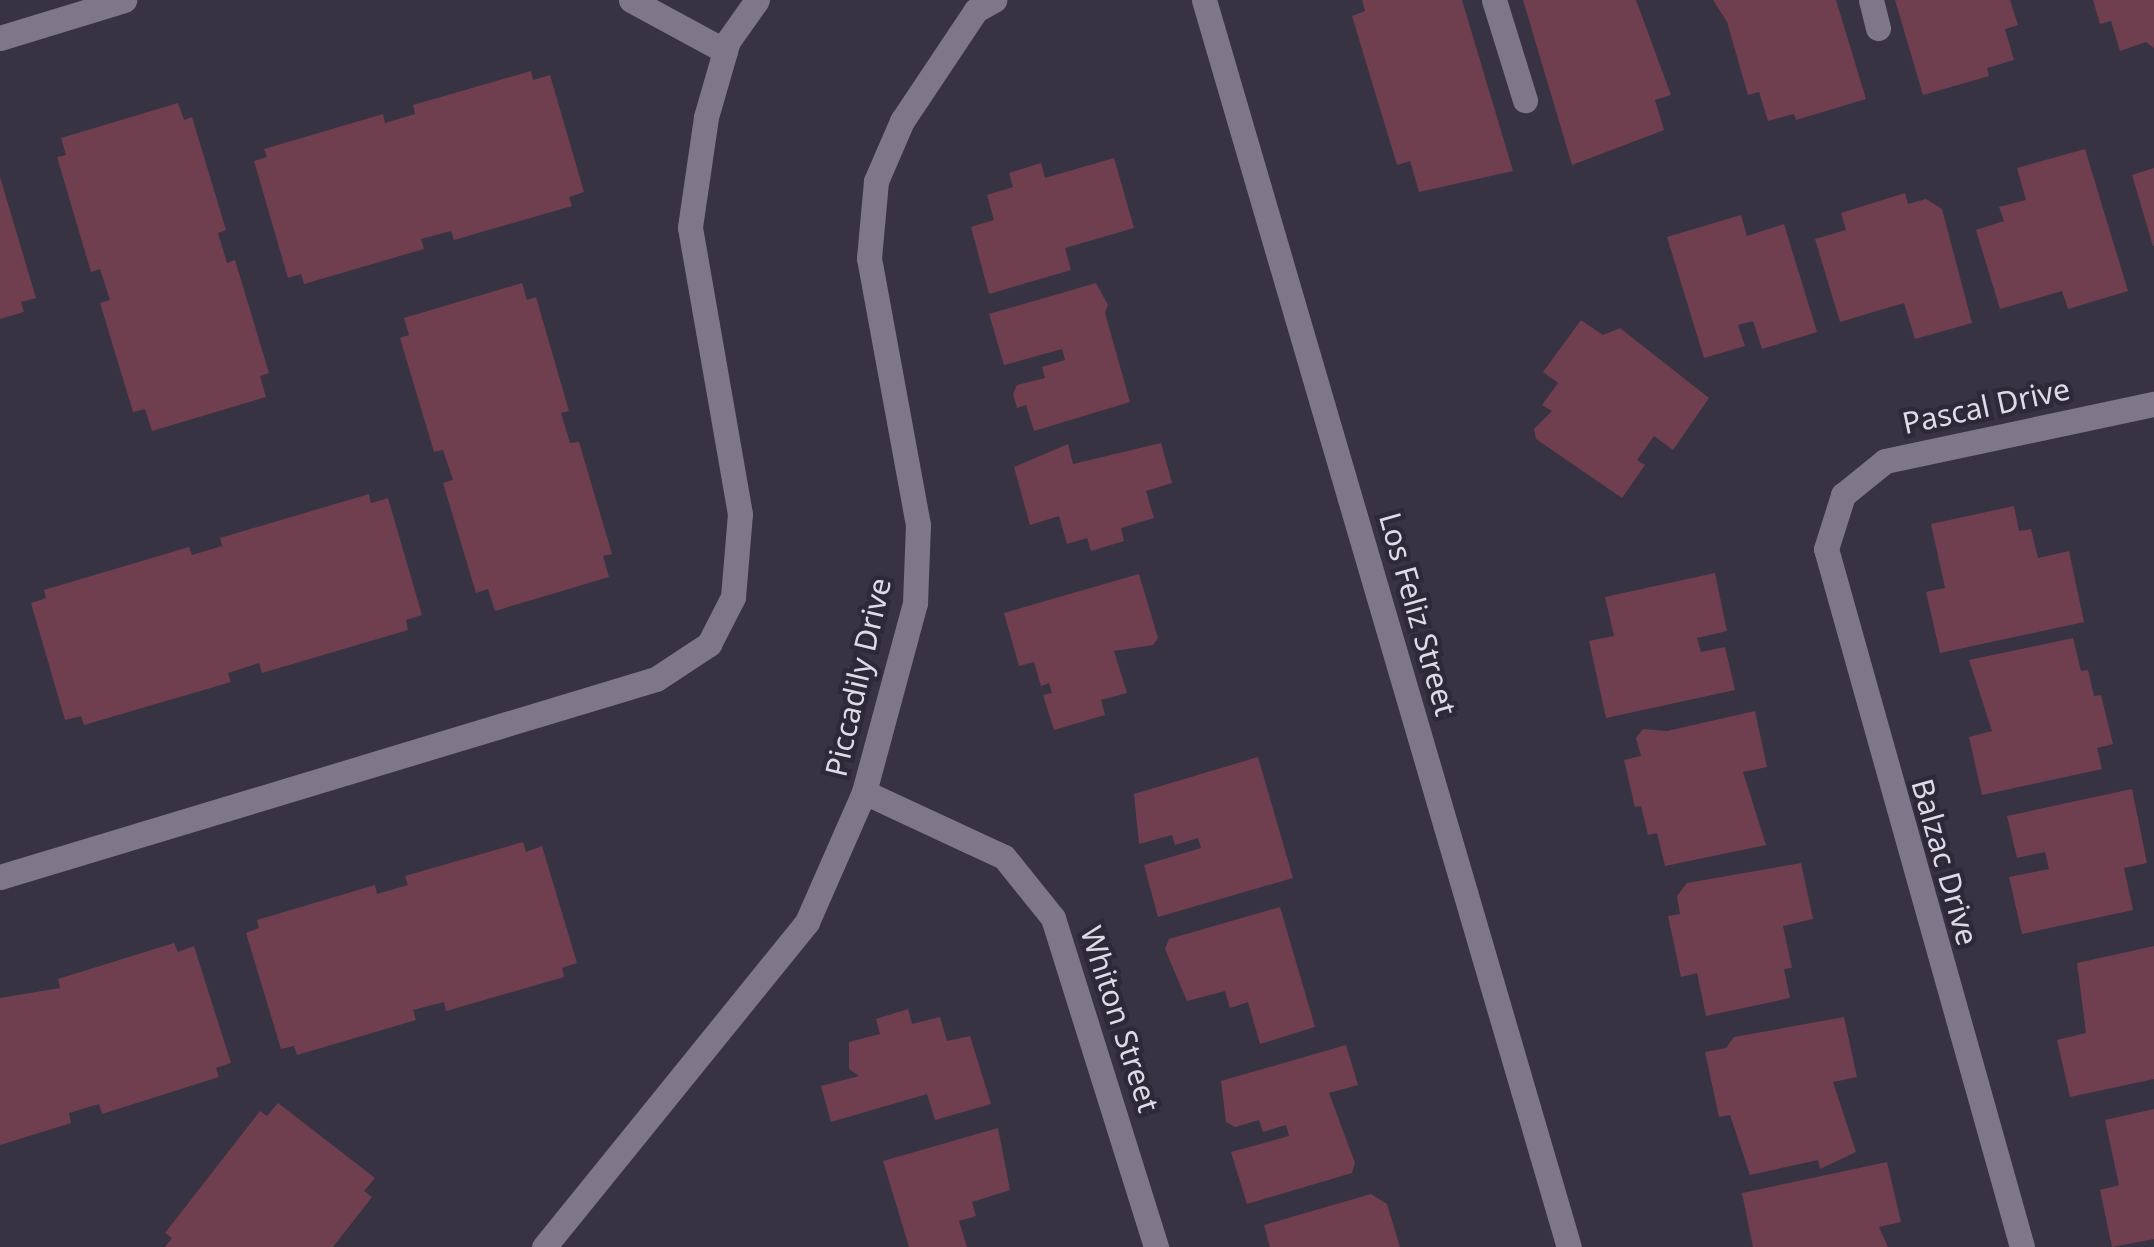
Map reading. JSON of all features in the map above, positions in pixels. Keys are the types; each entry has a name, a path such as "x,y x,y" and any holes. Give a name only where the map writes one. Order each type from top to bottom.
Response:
{"street":[{"path":"0,38 124,0"},
{"path":"630,0 725,52"},
{"path":"0,877 656,679 709,644 733,597 740,514 690,227 706,117 725,52 757,0"},
{"name":"Piccadily Drive","path":"544,1247 807,922 864,792 915,603 918,525 869,258 876,181 902,120 976,10 994,0"},
{"name":"Los Feliz Street","path":"1204,0 1569,1247"},
{"path":"1494,0 1525,100"},
{"path":"1871,0 1878,28"},
{"name":"Pascal Drive","path":"1844,495 1884,460 2154,404"},
{"name":"Balzac Drive","path":"1844,495 1826,549 2022,1247"},
{"name":"Whiton Street","path":"864,792 1004,858 1053,918 1156,1247"}],"building":[{"path":"1362,0 1462,0 1513,171 1419,192 1410,161 1397,165 1352,16 1365,11"},
{"path":"1523,0 1636,0 1671,95 1655,100 1664,130 1572,165"},
{"path":"1713,0 1836,0 1866,99 1796,120 1794,114 1768,121 1759,92 1748,95 1727,22"},
{"path":"1895,0 2010,0 2018,25 2005,29 2014,60 1987,68 1989,76 1923,95"},
{"path":"2093,0 2154,0 2154,48 2146,42 2120,51 2111,21 2100,24"},
{"path":"531,71 533,80 550,75 584,192 569,197 572,206 454,240 451,231 421,239 424,249 304,284 301,274 288,278 254,161 267,157 264,149 383,114 385,123 415,114 413,105"},
{"path":"178,103 184,120 192,117 226,230 218,233 227,263 235,260 269,373 260,376 266,397 152,431 145,409 133,412 100,303 110,300 100,269 91,272 57,157 66,155 61,138"},
{"path":"2085,149 2128,291 2068,309 2062,291 2000,309 1976,230 2004,221 1999,207 2026,200 2017,168"},
{"path":"1114,158 1134,228 1065,248 1071,270 989,294 971,227 994,220 987,195 1013,187 1009,173 1041,163 1045,178"},
{"path":"2154,168 2154,246 2153,246 2132,175"},
{"path":"0,177 36,298 21,302 24,312 0,319"},
{"path":"1905,193 1908,204 1926,199 1942,209 1972,323 1915,339 1904,303 1840,322 1815,239 1846,230 1841,213"},
{"path":"1741,215 1747,236 1784,224 1817,332 1762,349 1753,321 1738,325 1745,346 1704,358 1667,237"},
{"path":"522,283 527,300 536,297 569,411 561,413 570,443 579,442 612,554 603,556 609,577 495,611 488,589 476,593 443,483 453,480 443,450 434,452 400,338 409,335 404,318"},
{"path":"1096,283 1108,305 1105,313 1130,402 1034,431 1026,405 1017,408 1013,394 1017,385 1045,378 1042,367 1065,360 1062,349 1004,365 989,314"},
{"path":"1581,320 1603,335 1620,328 1709,398 1673,450 1654,436 1637,460 1645,465 1622,498 1536,439 1534,429 1552,411 1542,405 1558,383 1543,372"},
{"path":"1161,443 1172,483 1146,491 1154,518 1121,528 1124,541 1091,551 1087,538 1067,544 1059,516 1030,525 1014,467 1068,444 1073,464"},
{"path":"369,494 371,503 388,498 422,615 406,620 408,630 262,673 259,663 228,673 231,682 84,725 81,716 65,720 31,603 46,598 44,590 189,547 192,555 222,546 220,538"},
{"path":"2014,506 2019,531 2031,529 2038,558 2069,551 2084,622 1940,653 1926,592 1945,588 1931,524"},
{"path":"1715,573 1727,631 1697,638 1701,652 1725,647 1735,690 1606,718 1589,641 1614,636 1605,597"},
{"path":"1139,574 1158,638 1153,645 1114,651 1127,693 1101,700 1105,715 1054,730 1043,695 1052,693 1049,683 1041,686 1034,662 1019,666 1004,613"},
{"path":"2073,638 2081,671 2088,670 2094,696 2101,695 2113,744 2097,748 2102,769 1982,795 1969,737 1992,731 1969,660"},
{"path":"1755,711 1767,767 1743,772 1766,845 1665,866 1657,833 1648,835 1641,806 1635,807 1624,760 1641,756 1636,738 1643,729 1667,731"},
{"path":"1258,757 1293,878 1158,917 1144,865 1201,848 1198,838 1175,845 1172,835 1139,844 1134,794"},
{"path":"2132,789 2147,863 2124,868 2133,910 2022,934 2009,877 2049,869 2045,852 2017,858 2007,816"},
{"path":"523,842 526,852 542,846 577,963 562,968 564,977 446,1011 444,1002 413,1010 416,1020 297,1055 294,1046 281,1049 246,933 259,928 257,920 375,885 377,894 408,885 405,876"},
{"path":"1801,863 1813,919 1783,926 1792,968 1784,969 1790,998 1706,1016 1697,973 1681,977 1668,916 1680,914 1677,896 1687,883"},
{"path":"1280,907 1315,1027 1260,1044 1248,1002 1230,1008 1225,991 1187,1001 1165,949 1169,939"},
{"path":"174,943 178,952 194,946 231,1063 216,1068 219,1077 102,1114 99,1104 69,1113 71,1123 0,1145 0,998 60,988 58,979"},
{"path":"2154,946 2154,1079 2070,1097 2057,1040 2086,1033 2077,963"},
{"path":"908,1009 912,1024 940,1017 947,1041 970,1036 991,1104 935,1120 927,1094 831,1122 821,1086 859,1076 849,1069 849,1042 880,1034 876,1019"},
{"path":"1844,1017 1857,1077 1833,1082 1856,1152 1820,1169 1818,1160 1750,1175 1730,1115 1719,1117 1705,1052 1726,1048 1734,1037"},
{"path":"1346,1045 1358,1085 1329,1093 1355,1163 1352,1173 1247,1204 1231,1152 1289,1136 1286,1125 1263,1132 1259,1120 1235,1127 1226,1122 1221,1081"},
{"path":"278,1103 375,1178 364,1191 372,1197 333,1247 165,1247 172,1238 165,1233 260,1111 267,1116"},
{"path":"2154,1109 2154,1239 2112,1247 2100,1190 2119,1185 2105,1120"},
{"path":"998,1128 1010,1190 972,1202 976,1216 959,1221 967,1247 909,1247 883,1161"},
{"path":"1887,1162 1901,1222 1879,1227 1888,1247 1753,1247 1742,1193"},
{"path":"1371,1194 1387,1204 1400,1247 1270,1247 1264,1225"}]}
